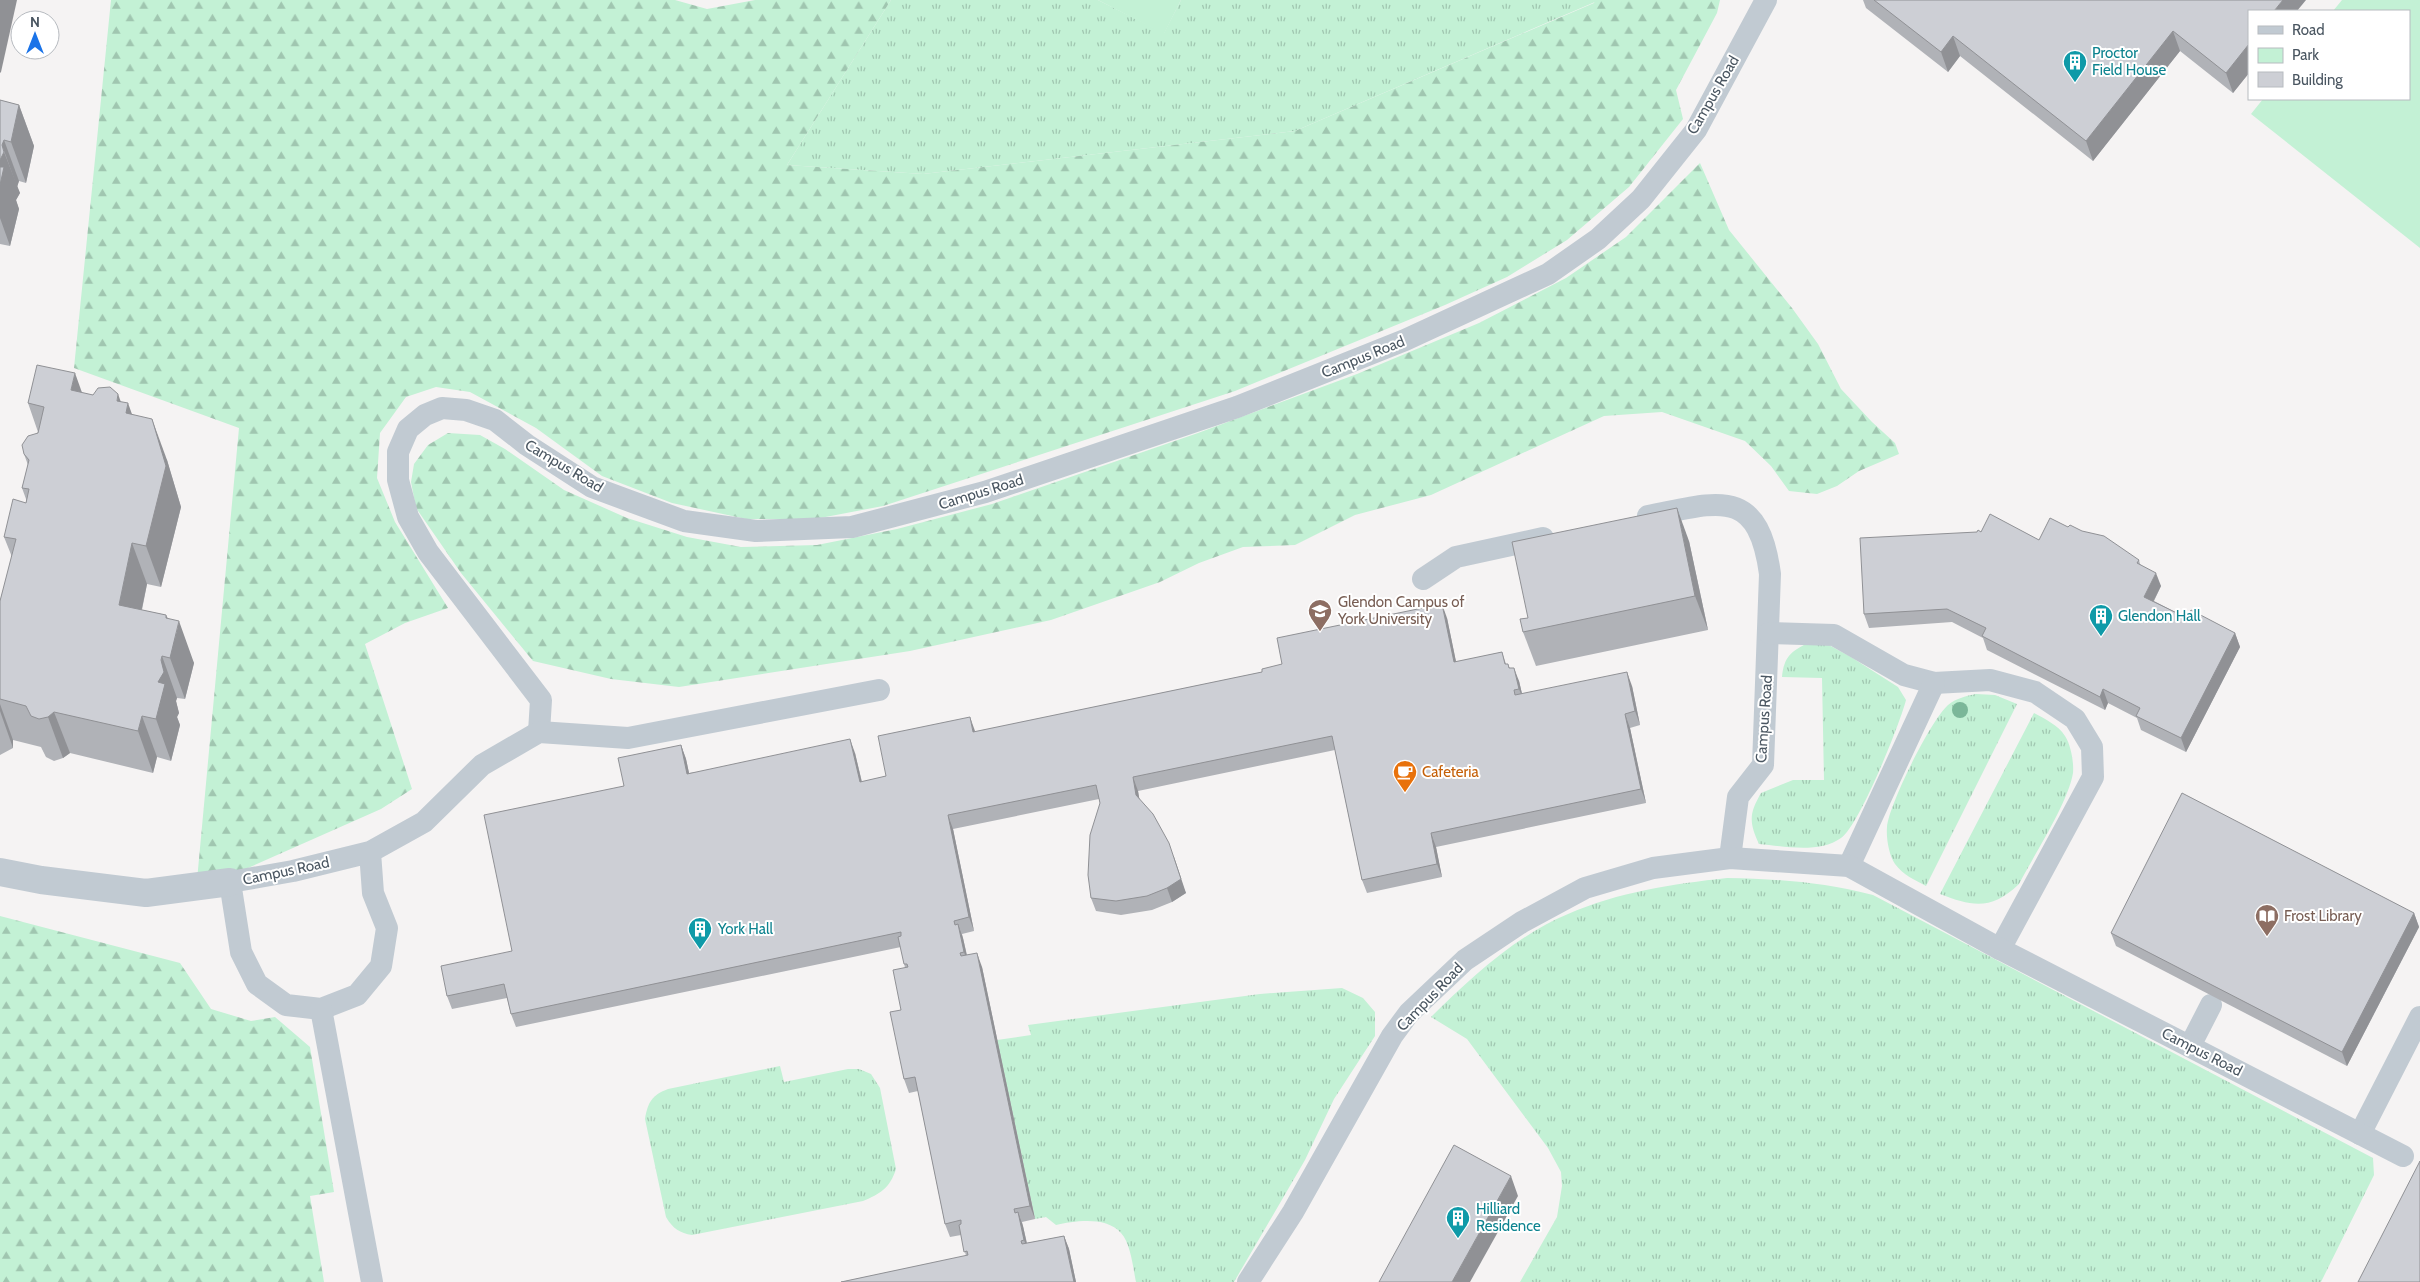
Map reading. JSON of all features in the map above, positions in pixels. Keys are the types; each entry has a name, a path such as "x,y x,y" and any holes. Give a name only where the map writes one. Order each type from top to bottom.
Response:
{"street":[{"path":"0,872 41,880 146,893 230,882"}],"lane":[{"name":"Campus Road","path":"370,852 373,893 387,928 382,966 357,995 321,1009 286,1005 257,984 241,952 230,882 294,871 370,852 424,822 482,765 539,732 541,700 428,552 408,517 398,480 398,452 408,429 425,415 442,408 466,410 495,420 527,445 592,487 684,521 756,531 852,527 985,492 1237,407 1405,340 1548,274 1598,239 1641,199 1696,130 1766,0"},
{"name":"Campus Road","path":"1626,520 1715,503 1738,508 1757,527 1767,549 1770,574 1769,633 1763,765 1738,797 1730,858"},
{"path":"1423,579 1456,557 1563,533"},
{"path":"1769,633 1834,636 1904,675 1934,683 1990,680 2034,692 2075,719 2092,747 2093,777 2000,949"},
{"path":"1850,866 1934,683"},
{"path":"539,732 628,738 879,690"},
{"name":"Campus Road","path":"1248,1282 1293,1212 1392,1036 1409,1013 1465,960 1522,922 1585,888 1653,868 1730,858 1850,866 2000,949 2403,1156"},
{"path":"2190,1046 2211,1005"},
{"path":"321,1009 372,1282"},
{"path":"2360,1134 2420,1017"}],"green space":[{"path":"111,0 675,0 707,9 755,0 891,0 787,165 923,174 1295,131 1594,3 1595,0 1720,0 1717,13 1676,90 1683,119 1629,187 1567,240 1507,277 1445,305 1235,391 883,506 815,519 746,519 672,503 602,476 536,428 470,392 436,387 406,397 380,433 377,478 395,522 448,608 405,623 365,644 412,789 381,809 196,891 239,428 74,368"},
{"path":"891,0 1098,0 1164,33 1181,0 1595,0 1595,2 1295,131 923,174 787,165"},
{"path":"1098,0 1181,0 1164,34"},
{"path":"2342,0 2420,0 2420,248 2251,114 2262,100 2410,100 2410,10 2334,10"},
{"path":"1700,163 1729,230 1792,308 1818,344 1841,389 1895,443 1899,454 1859,471 1837,486 1817,494 1789,491 1771,466 1745,441 1662,412 1604,416 1431,495 1355,515 1295,545 1243,547 1199,563 1160,582 1051,620 910,651 679,687 611,679 533,661 461,573 416,508 411,482 414,464 428,445 448,433 480,435 505,449 564,490 627,518 687,537 741,547 817,545 897,529 992,504 1198,433 1357,374 1479,323 1566,278 1626,237"},
{"path":"1808,643 1827,644 1851,657 1898,687 1906,700 1888,751 1868,795 1849,830 1841,838 1822,846 1801,848 1759,844 1753,830 1752,813 1761,793 1793,780 1824,780 1822,678 1782,677 1789,656"},
{"path":"1976,694 1995,695 2017,704 1926,886 1905,874 1895,864 1887,836 1889,816 1912,763 1941,714 1948,705 1955,701"},
{"path":"2034,713 2059,729 2065,736 2070,749 2073,773 2058,814 2019,884 2009,892 1991,902 1982,904 1962,902 1940,894"},
{"path":"1727,878 1800,882 1873,895 2373,1158 2374,1175 2321,1282 1520,1282 1557,1217 1562,1186 1561,1172 1548,1148 1467,1039 1431,1017 1478,973 1512,946 1549,923 1568,914 1606,900 1646,890"},
{"path":"0,916 180,963 211,1009 251,1021 275,1017 310,1047 334,1192 310,1196 324,1282 0,1282"},
{"path":"1342,988 1363,998 1375,1012 1375,1036 1334,1099 1305,1160 1234,1282 1136,1282 1127,1243 1121,1233 1115,1228 1099,1222 1081,1221 1056,1225 1046,1217 1035,1219 997,1040 1031,1035 1028,1025 1260,994"},
{"path":"780,1066 784,1082 848,1069 859,1069 871,1074 880,1088 896,1169 891,1181 884,1190 863,1201 692,1235 677,1230 666,1217 645,1119 652,1100 658,1094 668,1089"}],"building":[{"name":"Proctor Field House","path":"1874,0 2283,0 2275,10 2248,10 2248,45 2226,73 2173,31 2086,141 1953,36 1941,52"},
{"path":"0,100 19,105 11,142 4,140 2,145 4,152 0,160"},
{"path":"0,167 4,167 0,185"},
{"path":"37,365 75,373 71,390 93,395 98,388 110,387 118,394 117,401 128,403 126,413 152,419 166,466 146,546 132,543 119,605 166,615 166,618 179,621 170,658 162,656 161,660 164,672 158,682 165,684 156,719 142,716 138,731 54,712 48,717 39,719 31,716 26,706 0,699 0,601 16,539 4,537 13,499 26,503 29,489 22,488 29,460 24,454 22,445 28,436 38,433 44,407 28,403"},
{"path":"1677,508 1695,596 1523,632 1520,619 1528,618 1512,542"},
{"name":"Glendon Hall","path":"1990,514 2039,540 2050,518 2068,527 2070,525 2082,531 2104,536 2139,560 2137,563 2156,573 2144,597 2187,618 2191,610 2235,633 2181,738 2136,716 2140,708 2103,689 2100,697 1982,636 1986,628 1947,609 1864,614 1860,538 1977,532 1978,530 1981,532"},
{"name":"York Hall","path":"1442,604 1454,662 1502,652 1505,664 1508,664 1509,668 1514,668 1519,689 1514,690 1515,695 1627,672 1635,711 1625,714 1641,789 1431,833 1437,864 1362,880 1332,736 1133,777 1136,795 1153,814 1169,843 1181,879 1167,888 1147,896 1116,901 1091,898 1088,875 1090,835 1100,803 1096,785 948,815 969,917 954,921 955,925 958,924 964,952 960,953 961,956 977,953 1030,1206 1014,1209 1015,1213 1018,1212 1024,1240 1021,1241 1022,1244 1064,1236 1074,1282 841,1282 968,1255 967,1251 964,1252 959,1225 961,1220 945,1224 915,1077 904,1079 890,1012 901,1010 893,970 908,967 907,964 904,964 898,937 901,936 901,932 511,1014 504,984 447,996 441,966 512,951 484,815 624,786 618,758 681,745 687,774 850,739 860,782 886,776 878,736 970,717 973,732 1262,672 1262,669 1282,664 1277,638"},
{"name":"Frost Library","path":"2182,793 2414,913 2342,1052 2111,933"},
{"name":"Hilliard Residence","path":"1454,1145 1511,1176 1452,1282 1379,1282"},
{"path":"2420,1161 2420,1282 2358,1282"}],"place":[{"name":"Proctor Field House","path":"2075,83"},
{"name":"Glendon Campus of York University","path":"1320,632"},
{"name":"Glendon Hall","path":"2101,637"},
{"name":"Cafeteria","path":"1405,793"},
{"name":"Frost Library","path":"2267,937"},
{"name":"York Hall","path":"700,950"},
{"name":"Hilliard Residence","path":"1458,1239"}]}
